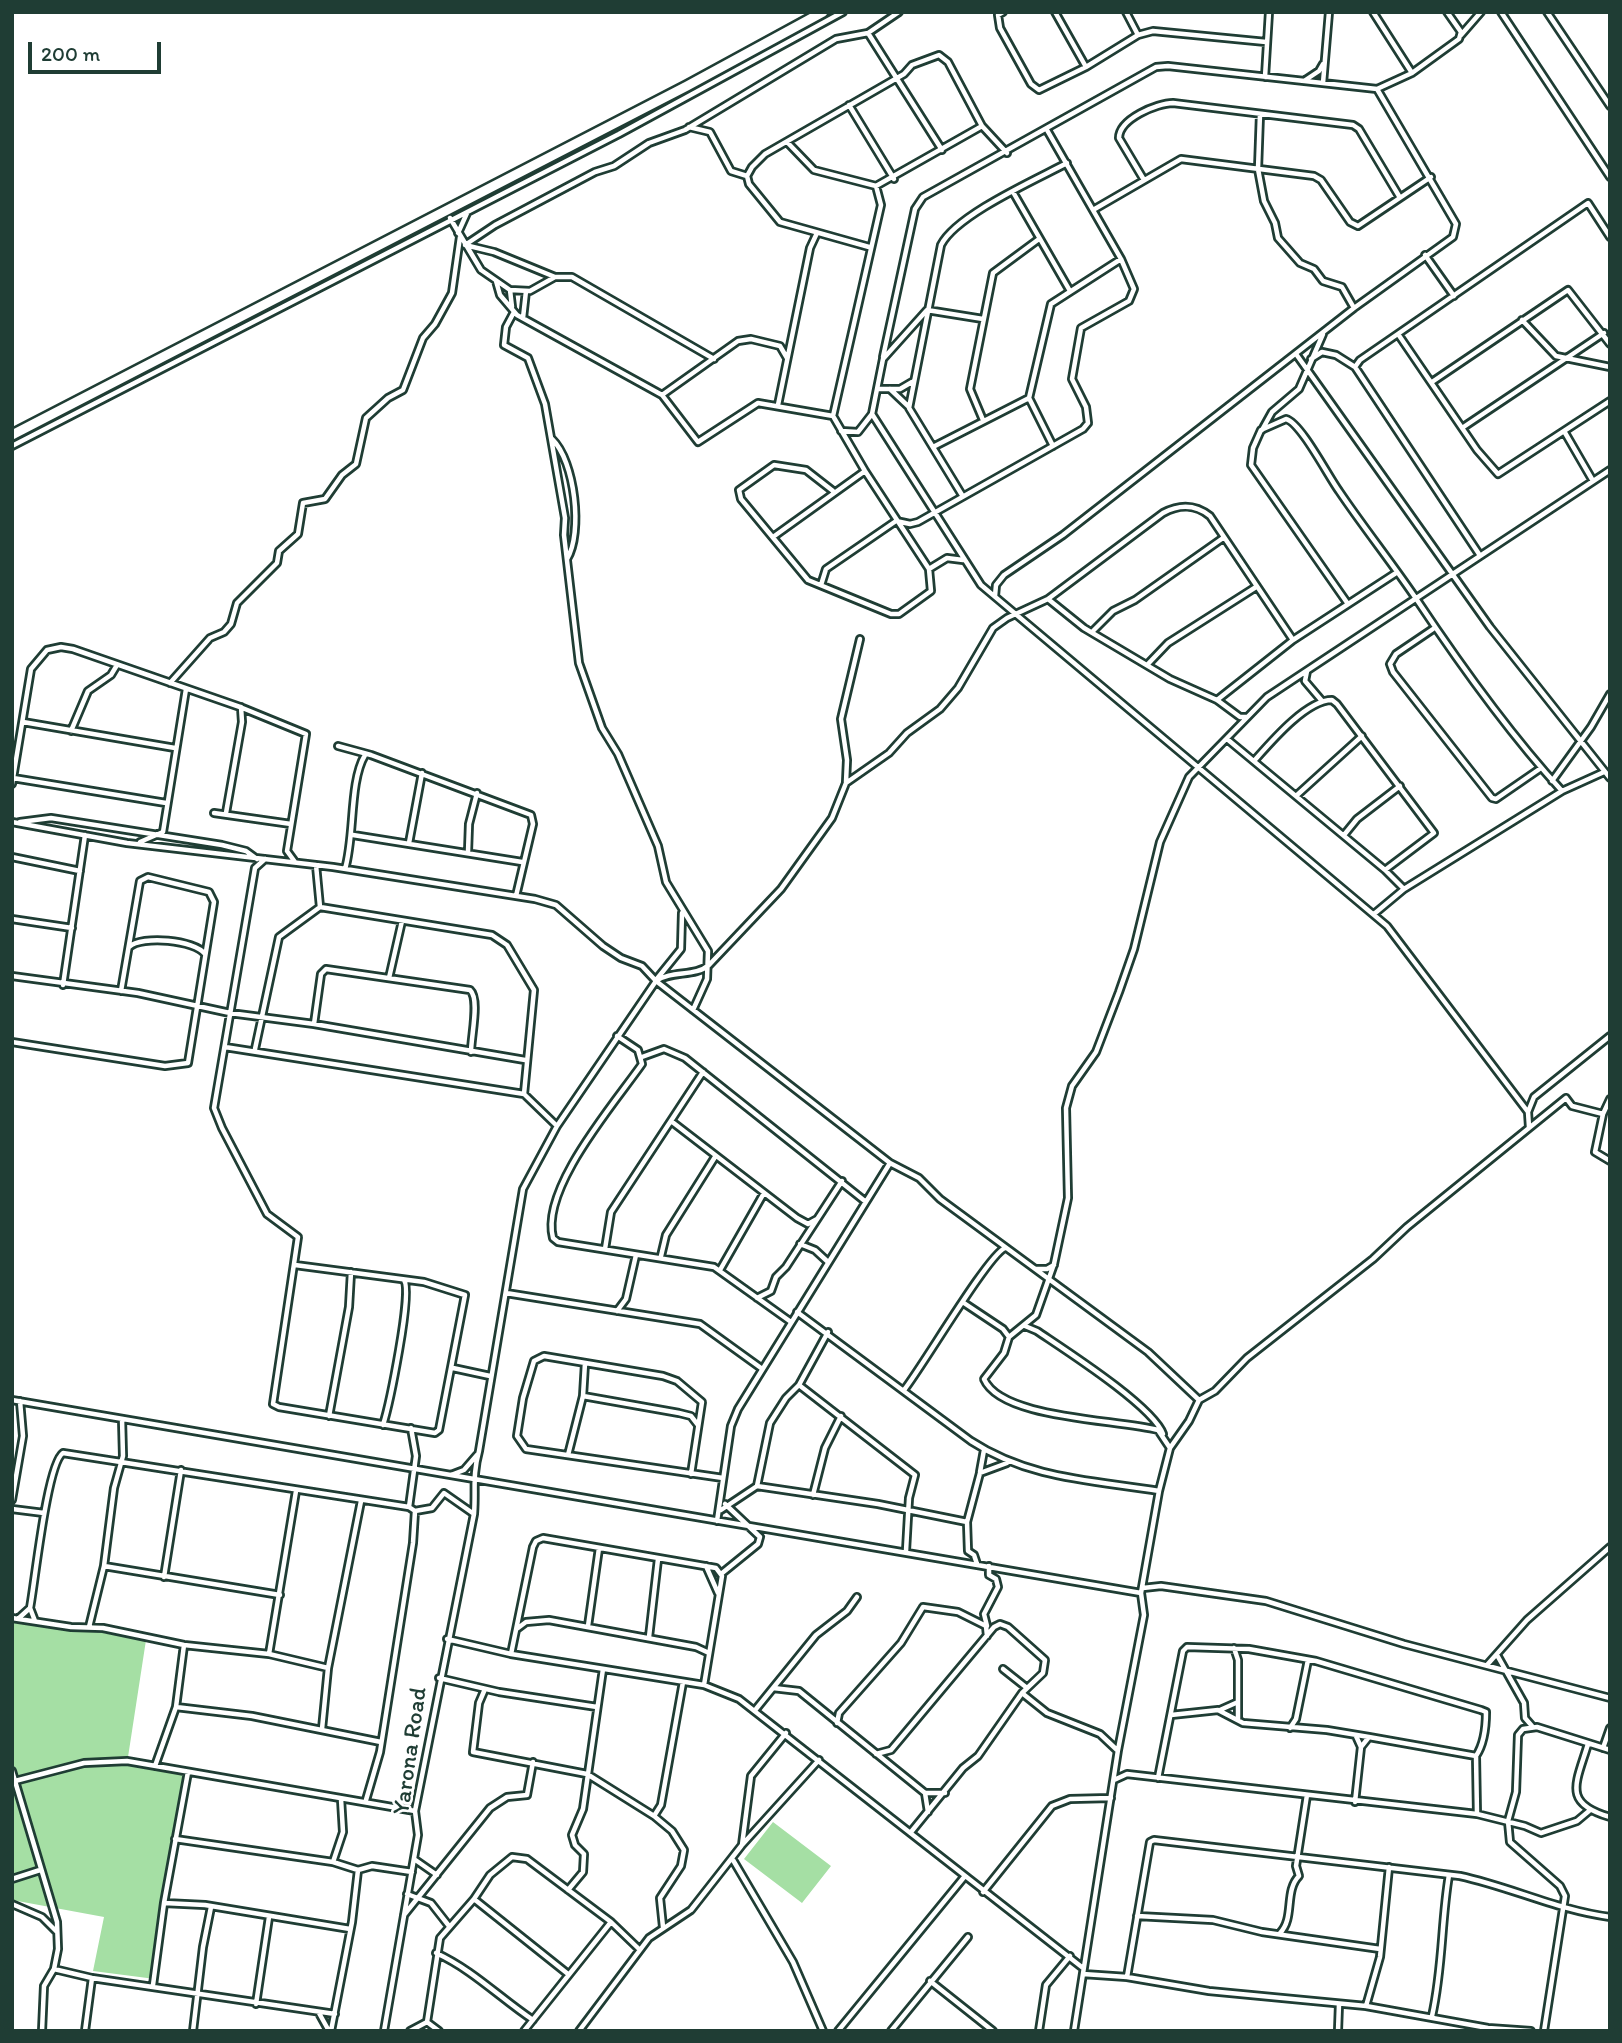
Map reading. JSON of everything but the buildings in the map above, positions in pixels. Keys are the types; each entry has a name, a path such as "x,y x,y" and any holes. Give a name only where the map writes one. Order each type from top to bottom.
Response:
{"highway":[{"path":"12,435 823,12"}],"street":[{"path":"12,446 619,134 843,12"},
{"path":"464,244 595,172 614,166 649,143 688,127 836,39 868,33 899,12"},
{"path":"1055,12 1086,67"},
{"path":"1126,12 1138,35"},
{"path":"1265,77 1269,12"},
{"path":"1323,83 1329,12"},
{"path":"1373,12 1412,73"},
{"path":"1447,12 1461,35"},
{"path":"840,431 858,432 872,414 915,209 923,197 1007,153 1156,67 1168,66 1377,89 1412,73 1461,35 1481,12"},
{"path":"1501,12 1610,177"},
{"path":"1547,12 1610,106"},
{"path":"998,13 1000,28 1035,88 1043,89 1086,67 1138,35 1162,30 1266,42"},
{"path":"868,33 942,150"},
{"path":"747,176 757,162 786,142 927,58 939,55 944,58 982,127 1007,153"},
{"path":"1303,81 1319,71 1325,62"},
{"path":"995,597 996,585 1004,575 1063,535 1298,357 1354,308 1453,237 1456,224 1431,177 1377,89"},
{"path":"1144,180 1118,136 1124,126 1158,104 1356,127 1399,196"},
{"path":"849,105 894,179"},
{"path":"1261,114 1258,169 1264,201 1275,223 1278,238 1306,268 1314,269 1323,281 1342,287 1354,308"},
{"path":"688,127 710,132 731,171 747,176 774,217 788,225 869,247"},
{"path":"786,142 814,170 876,186 894,179 982,127"},
{"path":"821,585 826,569 896,521 918,522 1053,446 1088,423 1086,407 1072,379 1081,328 1129,300 1134,289 1121,260 1047,130"},
{"path":"1093,210 1181,159 1318,178 1350,222 1358,226 1431,177"},
{"path":"909,408 923,326 945,238 969,217 1067,163"},
{"path":"833,491 806,470 774,465 739,490 741,499 808,580 863,604 899,614 931,591 929,569 896,521 840,431 833,415 869,247 881,205 876,186"},
{"path":"1013,192 1070,290"},
{"path":"1355,368 1360,360 1588,203 1610,237"},
{"path":"445,211 481,270 510,290 526,291 555,277"},
{"path":"170,683 210,638 224,632 230,624 237,603 276,563 279,551 298,534 303,503 325,499 342,475 356,464 366,418 407,384 423,338 436,324 449,298 459,235 468,211"},
{"path":"778,405 810,248 817,233"},
{"path":"983,420 970,389 993,273 1039,239"},
{"path":"464,244 494,252 555,277 572,277 714,359"},
{"path":"1425,255 1454,296"},
{"path":"1053,446 1029,398 1051,304 1121,260"},
{"path":"496,281 500,295 523,318 662,395 698,442 751,405 765,402 833,415"},
{"path":"510,290 513,310 506,327 505,345 528,358 540,386 565,518 579,663 602,728 618,754 659,846 666,882 682,913 708,951 707,979 693,1010"},
{"path":"1432,382 1567,290 1604,333 1610,344"},
{"path":"523,318 526,291"},
{"path":"883,359 927,310"},
{"path":"927,310 984,318"},
{"path":"1522,320 1556,356 1610,367"},
{"path":"913,326 923,326"},
{"path":"1324,332 1299,389 1272,412 1261,430 1253,447 1251,465 1348,604"},
{"path":"1462,428 1604,333"},
{"path":"1398,334 1462,428 1498,474 1610,401"},
{"path":"662,395 743,340 780,346 792,338"},
{"path":"1319,341 1322,352"},
{"path":"780,346 788,360"},
{"path":"1309,361 1322,352 1336,355 1355,368 1479,554"},
{"path":"1298,357 1309,361"},
{"path":"1298,357 1453,575 1610,778"},
{"path":"877,389 900,389 912,382"},
{"path":"890,389 909,408 962,495"},
{"path":"933,447 1029,398"},
{"path":"872,414 981,585 1374,914 1394,935 1528,1112"},
{"path":"1261,430 1286,419 1297,427 1416,599 1433,629 1541,768 1562,791"},
{"path":"1564,431 1592,481"},
{"path":"551,438 559,446 568,469 575,507 574,548 567,560"},
{"path":"1170,1448 1158,1430 1019,1406 993,1394 984,1379 1004,1353 1009,1337 1036,1315 1054,1264 1068,1198 1066,1108 1072,1086 1086,1071 1102,1037 1134,949 1165,825 1197,768 1268,697 1453,575 1479,554 1489,551 1610,470"},
{"path":"773,537 833,491 865,471"},
{"path":"846,783 889,752 907,733 940,709 953,695 993,628 1048,598 1174,508 1200,508 1210,516 1293,640"},
{"path":"1093,631 1113,611 1135,600 1223,538"},
{"path":"929,569 947,558 956,546"},
{"path":"947,558 964,560"},
{"path":"1216,701 1293,640 1396,573"},
{"path":"1147,666 1168,643 1256,587"},
{"path":"1048,598 1084,628 1147,666 1216,701 1233,713 1248,718"},
{"path":"1433,629 1396,654 1390,664 1392,671 1492,798 1496,799 1541,768"},
{"path":"656,981 666,975 704,970 781,889 832,818 846,783 848,761 841,719 860,639"},
{"path":"12,784 31,669 47,650 61,647 73,649 240,706 306,734 287,851 274,860"},
{"path":"71,731 88,691 111,675 117,666"},
{"path":"1305,680 1307,671"},
{"path":"1292,680 1305,680"},
{"path":"1305,680 1322,701"},
{"path":"177,848 163,832 186,689"},
{"path":"1552,781 1610,694"},
{"path":"1254,761 1279,732 1322,701 1332,700 1337,704 1434,835 1385,870"},
{"path":"226,813 242,722 240,706"},
{"path":"23,722 175,748"},
{"path":"1296,796 1362,736"},
{"path":"1227,739 1344,835 1404,890"},
{"path":"338,746 422,773 532,816 516,896"},
{"path":"345,869 353,835 358,774 365,755"},
{"path":"1374,914 1404,890 1562,791 1604,772"},
{"path":"408,843 422,773"},
{"path":"13,778 166,803"},
{"path":"1344,835 1357,819 1400,786"},
{"path":"468,852 469,824 477,793"},
{"path":"214,813 291,824"},
{"path":"14,822 51,818 222,845 254,855 257,859"},
{"path":"14,822 250,860 265,859 345,869 516,896 556,905 603,946 621,958 642,966 656,981 890,1163 919,1178 925,1187 1148,1352 1199,1400"},
{"path":"136,843 163,832"},
{"path":"63,985 85,835"},
{"path":"353,835 522,862"},
{"path":"287,851 296,862"},
{"path":"12,856 79,871"},
{"path":"265,859 256,868 215,1097 217,1119 267,1214 272,1221 293,1230 298,1237 273,1404 435,1433 440,1428 465,1295 424,1282 295,1265"},
{"path":"250,860 256,868"},
{"path":"316,865 320,907"},
{"path":"12,1042 180,1066 188,1063 213,896 205,889 148,877 140,881 121,991"},
{"path":"256,1049 278,937 320,907 492,935 507,945 534,990 525,1060 524,1094"},
{"name":"Yarona Road","path":"384,2031 418,1835 415,1811 439,1678 462,1582 474,1514 472,1476 479,1451 523,1189 533,1165 557,1126 617,1036 681,949 682,913"},
{"path":"12,919 72,928"},
{"path":"389,978 402,921"},
{"path":"129,947 135,942 149,940 194,945 205,955"},
{"path":"314,1024 321,974 326,968 470,990 477,1002 471,1025 471,1052"},
{"path":"12,976 121,991 230,1013 314,1024 525,1060"},
{"path":"617,1036 634,1046 642,1057 642,1064 579,1156 553,1207 553,1238 558,1242 636,1255 661,1256 720,1270 791,1322"},
{"path":"1529,1128 1528,1112 1534,1097 1610,1036"},
{"path":"225,1047 256,1049 524,1094 557,1126"},
{"path":"642,1057 668,1050 703,1072 866,1202"},
{"path":"605,1250 611,1212 703,1072"},
{"path":"1515,1095 1534,1097"},
{"path":"1074,2031 1118,1750 1144,1615 1142,1591 1158,1491 1170,1448 1189,1421 1199,1400 1214,1391 1247,1358 1373,1259 1566,1098 1572,1106 1603,1114"},
{"path":"1610,1099 1603,1114 1595,1152 1610,1161"},
{"path":"671,1121 715,1157 808,1224 817,1219"},
{"path":"661,1256 666,1235 715,1157"},
{"path":"717,1521 731,1426 761,1368 890,1163"},
{"path":"757,1298 771,1292 776,1277 842,1181"},
{"path":"720,1270 764,1193"},
{"path":"800,1244 815,1250 828,1262"},
{"path":"904,1391 980,1275 999,1251 1006,1247"},
{"path":"617,1311 626,1299 636,1255"},
{"path":"1034,1268 1047,1269 1054,1264"},
{"path":"329,1416 349,1307 351,1272"},
{"path":"383,1425 399,1353 407,1291 404,1280"},
{"path":"506,1293 699,1324 761,1368"},
{"path":"964,1303 1003,1329 1009,1337"},
{"path":"797,1312 828,1332 983,1449 1008,1463 1066,1476 1158,1491"},
{"path":"1025,1326 1098,1373 1145,1409 1160,1426 1163,1436"},
{"path":"757,1486 770,1423 786,1398 799,1385 828,1332"},
{"path":"691,1474 702,1402 677,1381 663,1376 539,1356 534,1361 523,1398 517,1436 522,1445 568,1455 691,1474 723,1478"},
{"path":"568,1455 583,1396 585,1363"},
{"path":"453,1368 490,1376"},
{"path":"799,1385 912,1470 915,1475 908,1509 906,1551"},
{"path":"583,1396 680,1413 691,1416 699,1426"},
{"path":"12,1400 450,1475 472,1476 750,1527 1142,1591 1159,1586 1266,1601 1404,1644 1610,1698"},
{"path":"12,1500 23,1421 20,1400"},
{"path":"813,1495 825,1448 841,1416"},
{"path":"89,1627 104,1566 124,1440 122,1419"},
{"path":"409,1507 416,1456 411,1428"},
{"path":"12,1445 19,1447"},
{"path":"977,1564 974,1555 968,1550 967,1522 984,1458 983,1449"},
{"path":"450,1475 464,1469 479,1451"},
{"path":"35,1621 30,1608 44,1513 59,1455 68,1452 120,1463 181,1470 296,1491 409,1507 415,1511 432,1508 444,1493 474,1514"},
{"path":"980,1473 1008,1463"},
{"path":"164,1577 181,1470"},
{"path":"720,1510 757,1486 908,1509 967,1522"},
{"path":"269,1654 296,1491"},
{"path":"722,1497 726,1506 760,1534 760,1541"},
{"path":"322,1729 328,1668 360,1501"},
{"path":"12,1509 44,1513"},
{"path":"366,1800 375,1776 381,1742 413,1544 415,1511"},
{"path":"721,1574 775,1530"},
{"path":"511,1654 537,1541 543,1538 716,1568 721,1574 719,1597 704,1685"},
{"path":"1487,1665 1527,1620 1610,1547"},
{"path":"588,1626 599,1548"},
{"path":"649,1637 658,1559"},
{"path":"104,1566 280,1595"},
{"path":"705,1566 719,1597"},
{"path":"987,1636 984,1614 998,1587 996,1579 989,1575 989,1566"},
{"path":"1146,1574 1159,1586"},
{"path":"756,1709 816,1635 847,1611 857,1597"},
{"path":"837,1723 839,1713 901,1643 923,1607 958,1612 986,1626 995,1627"},
{"path":"19,1618 30,1608"},
{"path":"12,1618 89,1627 184,1645 269,1654 328,1668"},
{"path":"518,1628 534,1620 588,1626 696,1647 709,1653"},
{"path":"876,1754 891,1750 1000,1624 1008,1627 1045,1660 1046,1669 1022,1693 978,1756 963,1768 911,1832"},
{"path":"447,1639 511,1654 704,1685 756,1709 983,1892 1070,1956 1083,1971 1209,1991 1366,2006 1488,2028 1531,2031"},
{"path":"155,1766 176,1707 184,1645"},
{"path":"1158,1778 1183,1651 1187,1647 1246,1648 1308,1660 1486,1712 1482,1747 1476,1756 1477,1814"},
{"path":"1233,1648 1238,1657 1238,1720"},
{"path":"1238,1657 1246,1648"},
{"path":"1497,1655 1524,1703 1523,1729 1518,1735 1516,1792 1508,1821 1510,1842 1560,1886 1565,1896 1565,1910 1555,1954 1544,2031"},
{"path":"1290,1728 1296,1719 1308,1660"},
{"path":"568,1891 583,1872 584,1854 575,1845 572,1835 583,1809 603,1669"},
{"path":"1003,1669 1027,1688"},
{"path":"439,1678 485,1689 597,1707"},
{"path":"654,1816 661,1805 683,1682"},
{"path":"773,1688 799,1691 925,1793 945,1793"},
{"path":"485,1689 479,1703 473,1752 587,1774 654,1816 672,1831 684,1850 681,1866 660,1898 663,1927"},
{"path":"1022,1693 1047,1713 1100,1734 1118,1750"},
{"path":"1171,1715 1218,1710 1238,1702"},
{"path":"176,1707 252,1716 381,1742"},
{"path":"1218,1710 1238,1720 1356,1735 1476,1756"},
{"path":"827,1714 839,1713"},
{"path":"1525,1718 1532,1726 1610,1750"},
{"path":"1603,1748 1609,1725"},
{"path":"1523,1729 1532,1726"},
{"path":"742,1845 751,1776 786,1734"},
{"path":"1355,1802 1361,1747 1356,1735"},
{"path":"1361,1747 1369,1737"},
{"path":"1588,1744 1577,1785 1577,1798 1590,1811 1610,1817"},
{"path":"890,1764 891,1750"},
{"path":"579,2031 639,1949 663,1927 691,1910 733,1860 742,1845 819,1760"},
{"path":"15,1781 99,1761 127,1761 341,1799 366,1800 415,1811"},
{"path":"404,1915 491,1808 507,1797 527,1795 533,1762"},
{"path":"1116,1762 1126,1774"},
{"path":"12,1771 57,1922 54,1969 44,1986 42,2031"},
{"path":"153,1985 164,1903 188,1772"},
{"path":"1113,1780 1126,1774 1477,1814 1508,1821 1541,1833 1577,1821 1590,1811"},
{"path":"925,1793 928,1813"},
{"path":"1280,1934 1288,1922 1293,1886 1299,1876 1298,1856 1307,1795"},
{"path":"983,1892 1052,1806 1070,1799 1111,1798"},
{"path":"333,1862 343,1832 341,1799"},
{"path":"175,1839 333,1862 358,1870 372,1866 412,1871"},
{"path":"1127,1977 1150,1842 1154,1840 1390,1867 1486,1881 1565,1910 1610,1917"},
{"path":"427,2022 440,1938 474,1899 489,1875 512,1857 527,1859 611,1922 639,1949"},
{"path":"414,1859 437,1875"},
{"path":"733,1860 793,1962 823,2031"},
{"path":"1366,2006 1380,1949 1390,1867"},
{"path":"330,2031 350,1929 358,1870"},
{"path":"12,1879 40,1871"},
{"path":"1432,2016 1445,1942 1443,1916 1449,1875"},
{"path":"838,2031 965,1876"},
{"path":"407,1894 431,1903 449,1926"},
{"path":"474,1899 568,1974"},
{"path":"164,1903 211,1907 350,1929"},
{"path":"12,1904 42,1917 58,1933"},
{"path":"193,2031 211,1907"},
{"path":"1138,1916 1206,1919 1280,1934 1380,1949"},
{"path":"256,2004 269,1917"},
{"path":"524,2031 611,1922"},
{"path":"891,2031 968,1937"},
{"path":"436,1953 470,1971 491,1991 533,2020"},
{"path":"1039,2031 1046,1985 1070,1956"},
{"path":"54,1969 92,1978 335,2014"},
{"path":"85,2031 92,1978"},
{"path":"930,1981 993,2031"},
{"path":"1338,2031 1339,2004"},
{"path":"319,2013 330,2031"},
{"path":"410,2031 427,2022"},
{"path":"427,2022 439,2031"}],"green space":[{"path":"12,1618 146,1640 128,1757 185,1773 155,1979 93,1971 104,1917 12,1900"},
{"path":"773,1822 831,1866 802,1903 744,1859"}]}
